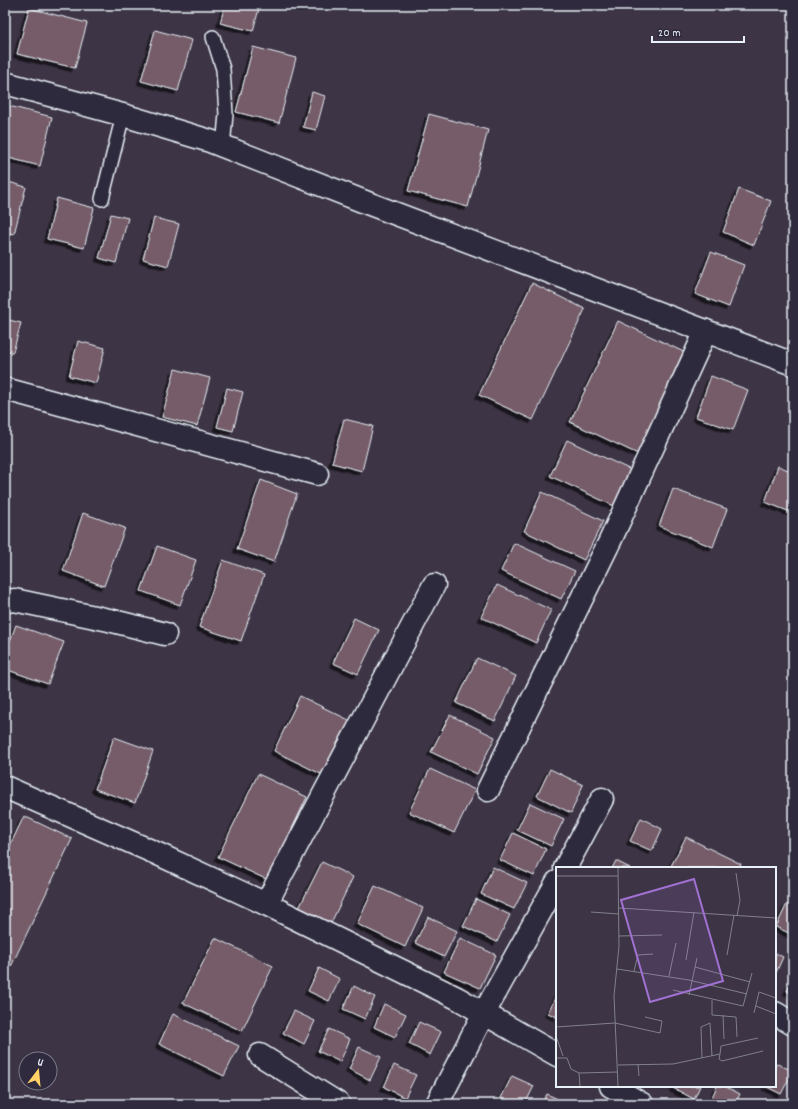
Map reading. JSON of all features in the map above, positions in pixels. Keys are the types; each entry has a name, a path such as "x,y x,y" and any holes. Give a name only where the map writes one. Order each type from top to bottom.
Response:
{"street":[{"path":"5,82 210,141 370,204 793,364"},
{"path":"488,790 610,541 706,331"},
{"path":"5,389 316,474"},
{"path":"266,904 434,585"},
{"path":"5,602 14,600 109,620 165,634"},
{"path":"5,787 158,854 266,904 457,998 556,1054"},
{"path":"566,867 602,799"},
{"path":"437,1104 484,1013 556,887"},
{"path":"776,1014 793,1024"},
{"path":"260,1055 339,1104"},
{"path":"613,1087 642,1104"}],"lane":[{"path":"213,37 223,69 226,114 223,147"},
{"path":"102,199 123,115"}],"building":[{"path":"225,5 260,5 253,31 220,23"},
{"path":"29,8 87,23 75,68 17,54"},
{"path":"155,30 192,40 178,91 141,81"},
{"path":"253,47 296,58 279,123 236,112"},
{"path":"312,92 325,96 316,130 303,127"},
{"path":"5,105 52,117 40,166 5,157"},
{"path":"429,114 488,130 468,207 408,191"},
{"path":"5,181 26,187 14,234 5,232"},
{"path":"739,189 771,201 754,245 723,232"},
{"path":"57,198 94,208 84,248 47,239"},
{"path":"111,214 128,218 116,263 99,258"},
{"path":"154,218 179,224 168,266 143,259"},
{"path":"711,252 744,265 729,307 695,294"},
{"path":"532,283 585,309 533,420 479,395"},
{"path":"5,319 21,323 13,352 5,350"},
{"path":"618,321 688,354 640,455 570,422"},
{"path":"78,341 105,348 96,383 69,376"},
{"path":"175,369 210,378 197,426 162,417"},
{"path":"711,376 748,390 733,430 696,417"},
{"path":"227,388 243,392 233,431 217,427"},
{"path":"344,419 373,426 362,471 332,463"},
{"path":"567,440 631,470 614,506 550,476"},
{"path":"778,466 793,472 793,513 765,502"},
{"path":"261,480 297,494 274,562 237,549"},
{"path":"673,489 727,509 713,547 659,526"},
{"path":"542,492 603,521 584,560 524,531"},
{"path":"83,513 125,528 104,586 63,571"},
{"path":"514,543 575,571 561,599 501,571"},
{"path":"157,546 196,560 180,605 141,591"},
{"path":"223,560 264,575 241,641 199,627"},
{"path":"497,585 551,610 536,643 481,617"},
{"path":"354,618 379,630 358,674 333,663"},
{"path":"16,625 64,642 48,684 5,669 5,654"},
{"path":"477,658 516,676 495,721 456,703"},
{"path":"300,696 353,722 327,777 274,751"},
{"path":"450,715 495,737 477,774 431,752"},
{"path":"114,737 153,751 135,803 95,789"},
{"path":"430,769 475,790 454,833 409,812"},
{"path":"550,769 583,785 571,813 537,796"},
{"path":"258,774 307,797 268,880 218,857"},
{"path":"530,803 564,819 551,846 517,830"},
{"path":"24,816 72,839 7,975 5,975 5,856"},
{"path":"641,818 662,829 652,851 630,841"},
{"path":"513,833 546,849 534,876 500,860"},
{"path":"686,837 741,864 740,867 671,867"},
{"path":"616,861 628,867 613,867"},
{"path":"322,862 353,877 331,923 299,908"},
{"path":"493,867 527,883 514,909 481,894"},
{"path":"375,886 423,908 405,947 357,924"},
{"path":"476,899 510,915 497,942 463,926"},
{"path":"787,904 793,907 793,935 776,927"},
{"path":"428,917 457,931 444,957 415,943"},
{"path":"215,938 273,966 242,1031 183,1003"},
{"path":"460,938 496,955 480,988 444,972"},
{"path":"776,954 783,957 776,973"},
{"path":"319,968 340,979 329,1001 308,991"},
{"path":"793,979 793,994 787,991"},
{"path":"354,986 375,997 365,1019 343,1009"},
{"path":"556,996 556,1017 548,1013"},
{"path":"384,1004 406,1014 395,1037 374,1027"},
{"path":"294,1011 315,1021 304,1044 283,1033"},
{"path":"173,1014 239,1046 224,1076 159,1044"},
{"path":"419,1022 441,1032 430,1055 409,1044"},
{"path":"329,1029 350,1039 340,1062 318,1051"},
{"path":"359,1047 381,1057 370,1080 349,1069"},
{"path":"776,1063 793,1071 781,1094 767,1087 776,1087"},
{"path":"394,1065 416,1075 405,1098 384,1087"},
{"path":"512,1076 534,1086 525,1104 513,1104 501,1098"},
{"path":"674,1087 700,1087 694,1099"},
{"path":"717,1087 726,1087 740,1094 735,1104 709,1104"},
{"path":"547,1094 568,1104 542,1104"}]}
